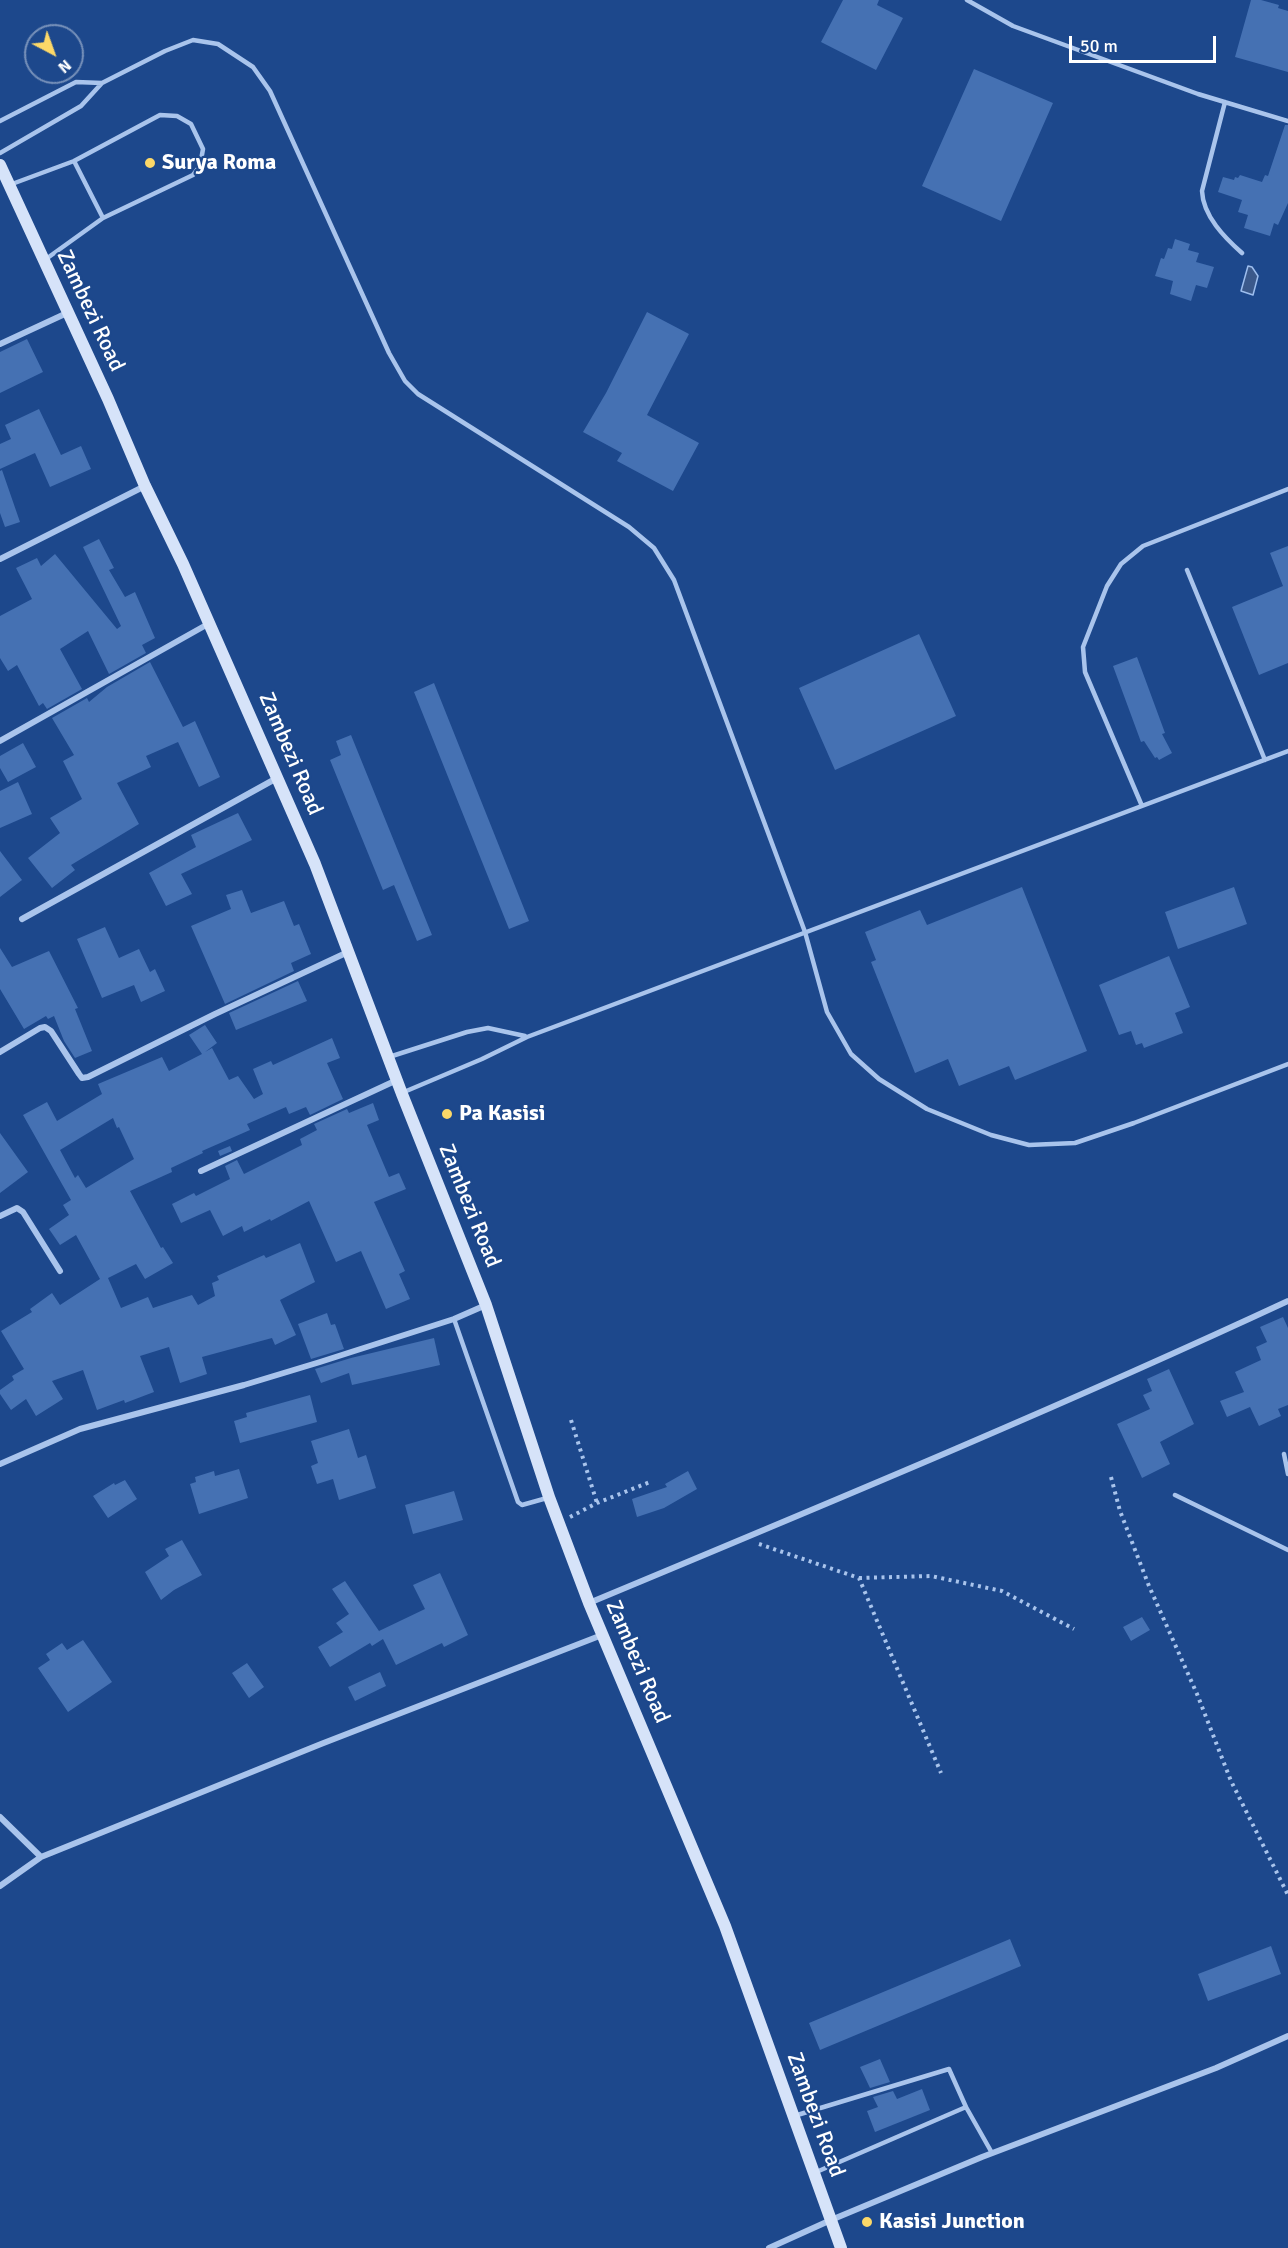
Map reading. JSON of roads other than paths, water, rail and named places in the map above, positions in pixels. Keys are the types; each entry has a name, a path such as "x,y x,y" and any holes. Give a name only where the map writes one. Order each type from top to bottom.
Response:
{"main road":[{"name":"Zambezi Road","path":"0,165 5,187 43,261 108,399 145,486 240,690 315,864 402,1094 486,1305 549,1497 589,1603 725,1926 841,2248"}],"street":[{"path":"0,344 67,313"},
{"path":"0,559 145,486"},
{"path":"0,741 208,624"},
{"path":"22,919 277,778"},
{"path":"0,1052 45,1027 51,1031 82,1078 88,1077 215,1014 349,952"},
{"path":"201,1171 398,1080"},
{"path":"0,1216 17,1208 23,1212 60,1271"},
{"path":"589,1603 1012,1425 1170,1356 1288,1301"},
{"path":"0,1464 80,1429 244,1385 454,1318 486,1305"},
{"path":"0,1886 41,1857 602,1635"},
{"path":"0,1817 41,1857"},
{"path":"769,2248 780,2246 831,2220 992,2153 1216,2068 1288,2036"}],"lane":[{"path":"968,0 1013,26 1187,90 1288,121"},
{"path":"0,153 81,106 102,83 165,51 193,40 218,44 253,68 270,91 389,353 405,381 418,394 629,527 654,548 674,580 805,932 827,1012 851,1054 879,1080 927,1109 991,1135 1029,1145 1075,1143 1134,1124 1288,1065"},
{"path":"0,121 76,82 102,83"},
{"path":"1225,102 1202,198 1220,230 1242,253"},
{"path":"5,187 74,161 160,115 177,116 191,124 203,149 200,166 193,175 104,218 43,261"},
{"path":"74,161 104,218"},
{"path":"1142,806 1085,672 1083,647 1107,586 1121,564 1143,546 1288,489"},
{"path":"1186,570 1265,760"},
{"path":"402,1094 482,1059 527,1036 1288,751"},
{"path":"389,1057 467,1032 488,1028 527,1036"},
{"path":"454,1318 518,1502 522,1505 549,1497"},
{"path":"1284,1454 1288,1474"},
{"path":"1175,1495 1288,1550"},
{"path":"794,2116 949,2068 966,2107 992,2153"},
{"path":"814,2173 966,2107"}],"water":[{"path":"1248,266 1252,267 1258,276 1253,295 1241,291"}],"place":[{"name":"Surya Roma","path":"150,163"},
{"name":"Pa Kasisi","path":"447,1114"},
{"name":"Kasisi Junction","path":"867,2222"}]}
